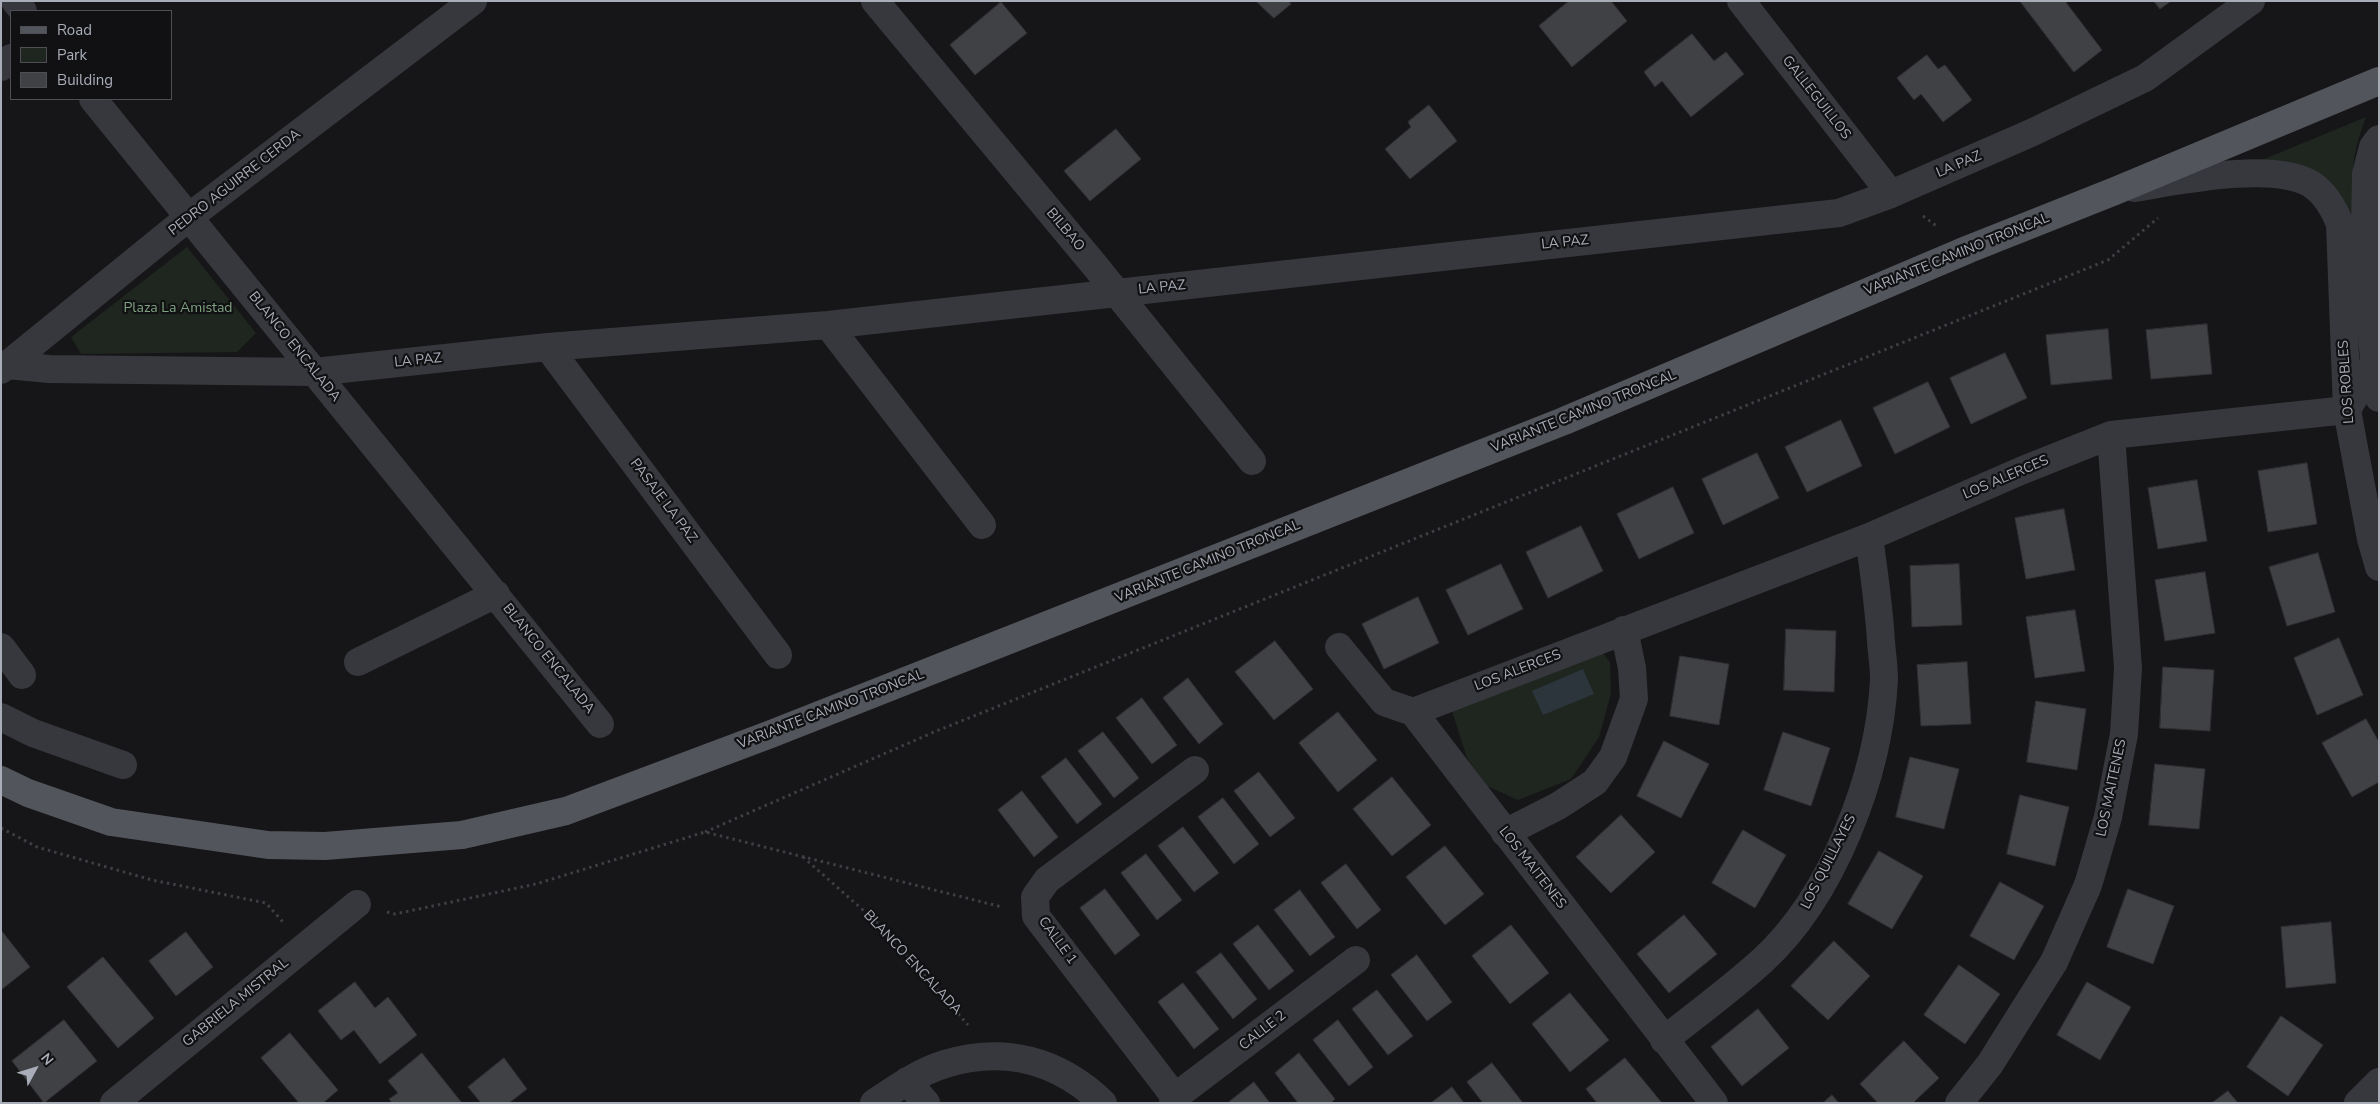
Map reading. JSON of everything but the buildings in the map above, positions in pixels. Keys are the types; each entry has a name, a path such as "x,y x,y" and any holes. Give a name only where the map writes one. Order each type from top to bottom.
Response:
{"main road":[{"name":"VARIANTE CAMINO TRONCAL","path":"1,780 28,793 111,822 268,845 325,846 462,835 566,811 771,734 1564,422 1969,249 2115,191 2379,80"}],"street":[{"name":"PEDRO AGUIRRE CERDA","path":"4,368 189,218 474,1"},
{"name":"BILBAO","path":"875,1 1118,293 1252,461"},
{"name":"GALLEGUILLOS","path":"1742,1 1892,194"},
{"name":"LA PAZ","path":"4,368 314,372 548,347 828,325 1839,213 1892,194 2031,134 2145,78 2251,1"},
{"name":"BLANCO ENCALADA","path":"94,100 600,724"},
{"name":"LOS ROBLES","path":"2379,139 2373,147 2352,225 2347,410 2379,566"},
{"name":"LOS ROBLES","path":"2115,191 2206,177 2255,174 2295,178 2312,185 2325,197 2334,210 2352,225 2376,361 2379,398"},
{"path":"828,325 982,526"},
{"name":"PASAJE LA PAZ","path":"548,347 778,655"},
{"path":"2347,410 2376,361"},
{"name":"LOS ALERCES","path":"1413,712 1869,537 2023,470 2111,435 2347,410"},
{"name":"LOS MAITENES","path":"1959,1103 1990,1064 2054,962 2088,885 2108,817 2124,734 2128,668 2111,435"},
{"name":"LOS QUILLAYES","path":"1664,1040 1762,961 1794,927 1815,894 1846,834 1863,790 1878,738 1884,678 1879,616 1869,537"},
{"name":"BLANCO ENCALADA","path":"358,662 496,594"},
{"path":"1505,833 1558,806 1595,782 1613,757 1634,699 1632,668 1624,630"},
{"path":"1,647 22,675"},
{"path":"1339,647 1384,702 1413,712"},
{"name":"LOS MAITENES","path":"1413,712 1714,1103"},
{"path":"1,717 33,733 123,765"},
{"name":"CALLE 1","path":"1174,1100 1036,916 1035,898 1047,880 1195,770"},
{"name":"GABRIELA MISTRAL","path":"114,1103 357,904"},
{"name":"CALLE 2","path":"1174,1100 1356,960"},
{"path":"874,1103 907,1081 944,1064 995,1055 1048,1065 1089,1089 1103,1103"},
{"path":"907,1081 926,1103"},
{"path":"2358,1103 2379,1082"}],"path":[{"path":"1892,194 1969,249"},
{"path":"357,904 395,914 536,884 705,832 934,732 2108,260 2161,216"},
{"path":"1,828 37,847 152,880 266,903 306,946"},
{"path":"705,832 1036,916"},
{"name":"BLANCO ENCALADA","path":"802,856 880,925 995,1055"}],"green space":[{"path":"2366,117 2355,155 2352,188 2353,215 2329,186 2262,160"},
{"name":"Plaza La Amistad","path":"187,247 256,333 237,352 81,354 71,337"},
{"path":"1601,651 1610,662 1611,693 1599,737 1571,779 1518,800 1487,786 1467,758 1451,708"}],"shaded area":[{"path":"1583,669 1594,694 1543,715 1532,691"}]}
